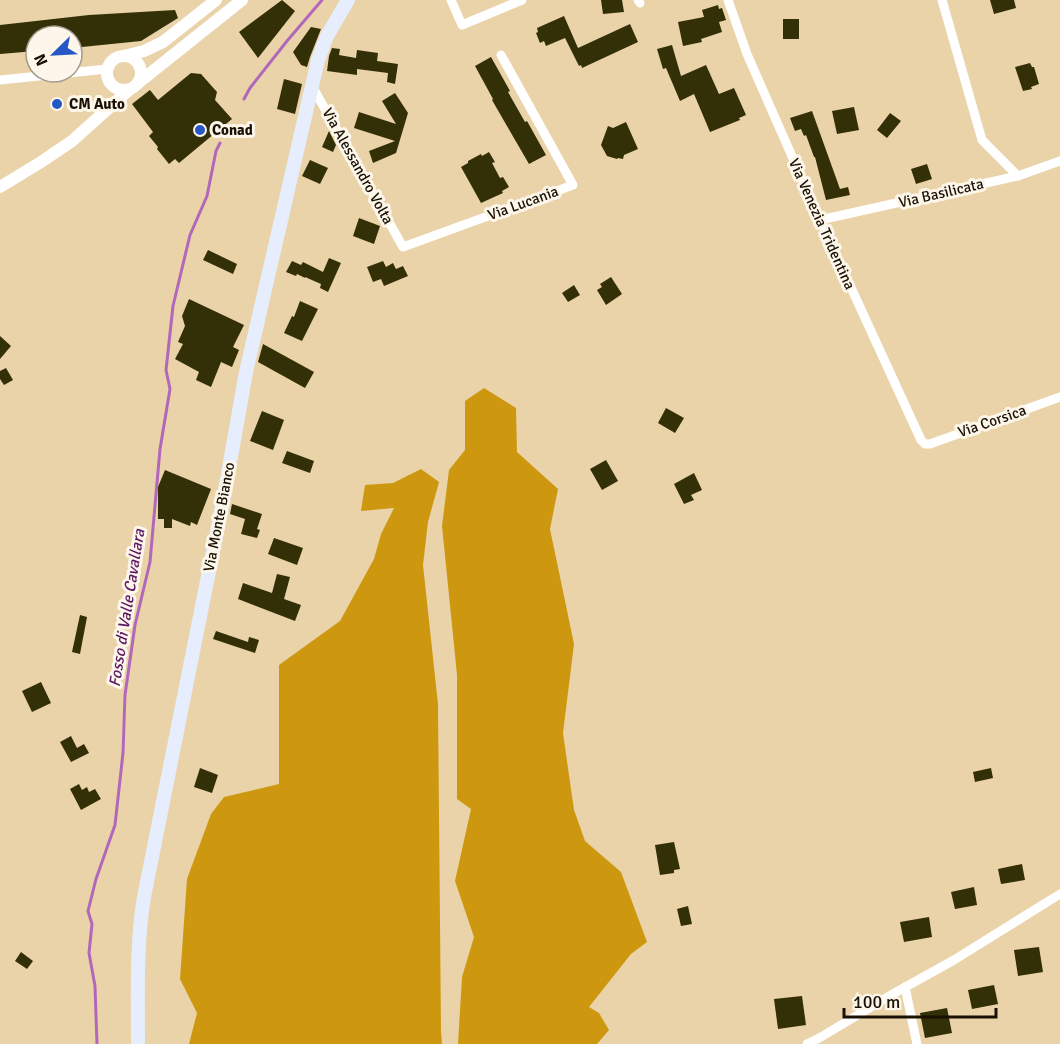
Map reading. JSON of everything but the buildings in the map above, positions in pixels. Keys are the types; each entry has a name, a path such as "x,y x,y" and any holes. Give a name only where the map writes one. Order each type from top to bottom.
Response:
{"main road":[{"name":"Via Monte Bianco","path":"138,1044 138,954 144,897 224,496 246,372 318,60 324,42 348,0"}],"street":[{"path":"124,56 134,59 141,73 134,86 125,90 114,87 108,79 107,69 113,60 124,56 144,51 163,42 216,0"},
{"path":"0,187 50,157 80,134 134,86 242,0"},
{"path":"451,0 462,25 522,0"},
{"name":"Via Venezia Tridentina","path":"728,0 747,54 820,220 919,437 925,444"},
{"path":"942,0 982,140 1018,176"},
{"name":"Via Lucania","path":"403,247 573,185 501,55"},
{"path":"0,80 107,69"},
{"name":"Via Alessandro Volta","path":"312,86 403,247"},
{"path":"111,106 114,87"},
{"name":"Via Basilicata","path":"820,220 1018,176 1060,161"},
{"name":"Via Corsica","path":"925,444 1060,397"},
{"path":"807,1044 954,960 1060,894"},
{"path":"905,987 917,1044"}],"shaded area":[{"path":"484,388 516,408 517,452 558,489 550,529 574,644 563,733 574,810 585,841 621,872 647,942 631,954 589,1007 599,1013 609,1030 597,1044 458,1044 462,977 474,937 455,881 471,809 457,799 457,675 442,526 449,470 465,450 465,401"},
{"path":"421,469 439,482 428,522 423,565 438,704 442,1044 189,1044 197,1013 180,979 187,879 211,814 224,797 279,784 279,665 340,621 374,559 381,534 394,508 361,511 365,485 393,483"}],"waterway":[{"name":"Fosso di Valle Cavallara","path":"244,99 287,41 322,0"},
{"name":"Fosso di Valle Cavallara","path":"97,1044 95,986 89,953 92,924 88,911 96,879 115,825 123,753 125,695 135,625 150,562 160,449 170,389 166,370 173,306 190,235 207,196 216,151 220,143"}],"place":[{"name":"CM Auto","path":"57,104"},
{"name":"Conad","path":"200,130"}]}
